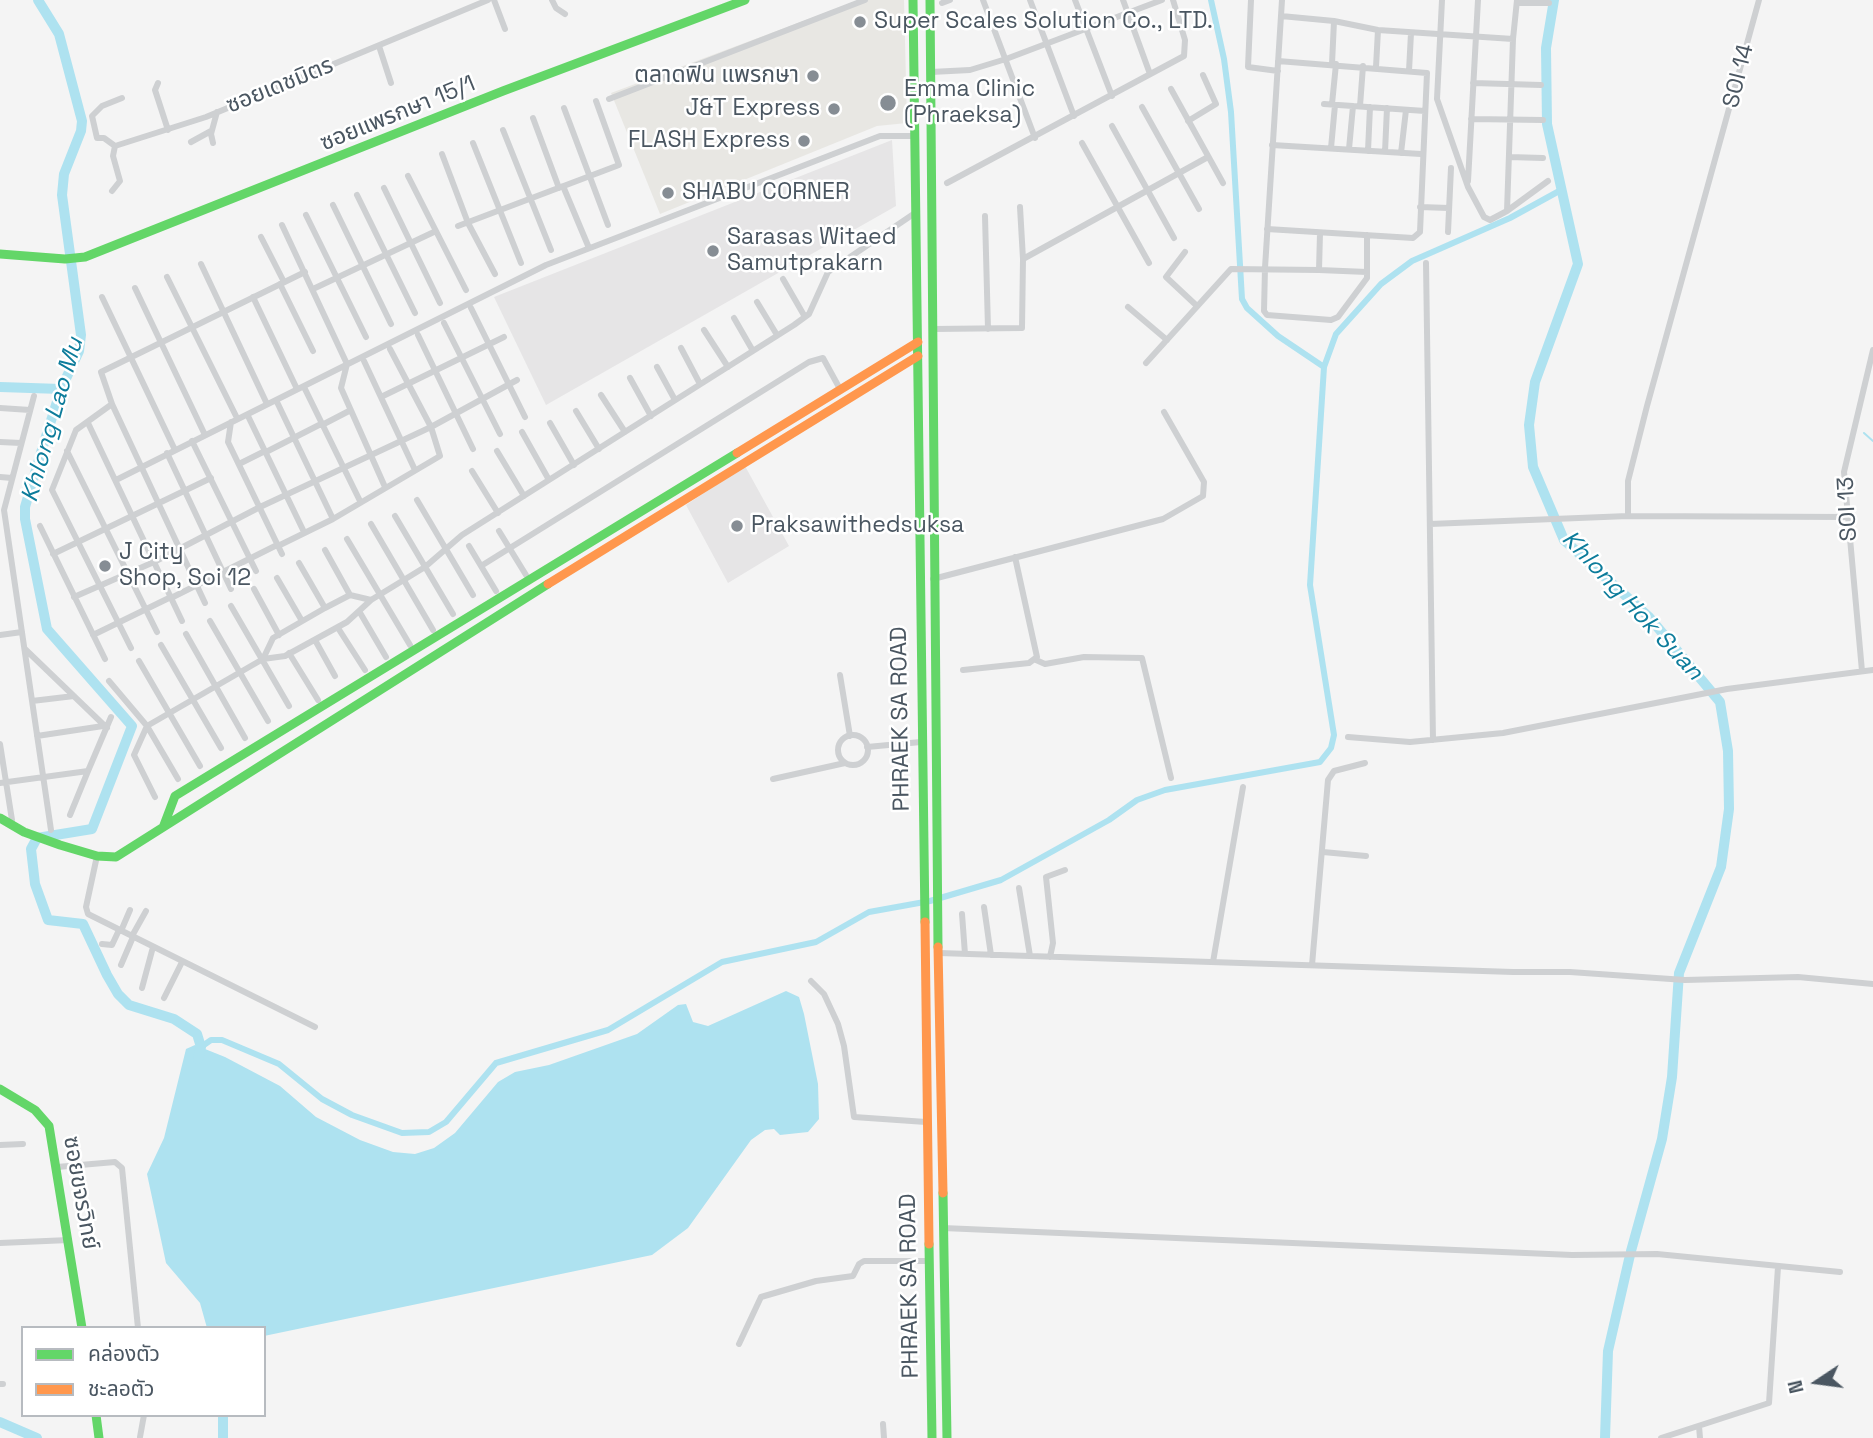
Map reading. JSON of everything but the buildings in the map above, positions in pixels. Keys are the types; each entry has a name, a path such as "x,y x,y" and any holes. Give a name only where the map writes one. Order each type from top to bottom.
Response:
{"street":[{"name":"ซอยเดชมิตร","path":"115,146 217,112 488,0"},
{"path":"494,0 505,29"},
{"path":"552,0 556,8 565,14"},
{"name":"ซอยแพรกษา 15/1","path":"0,254 82,258 503,91 745,0"},
{"path":"609,99 865,0"},
{"name":"PHRAEK SA ROAD","path":"913,0 918,342 916,440 932,1438"},
{"name":"PHRAEK SA ROAD","path":"930,0 934,329 933,579 947,1438"},
{"path":"983,0 1035,138"},
{"path":"1030,0 1074,116"},
{"path":"1075,0 1112,96"},
{"path":"1123,0 1150,74"},
{"path":"931,72 970,70 1006,59 1162,0"},
{"path":"947,183 1184,56 1185,40 1173,0"},
{"path":"1251,0 1248,67 1278,71"},
{"path":"1282,0 1265,268 1264,310 1267,315 1331,320 1338,317 1364,286 1367,272 1367,235"},
{"path":"1442,0 1437,99 1468,187 1486,220 1507,211 1548,181"},
{"path":"1468,187 1478,0"},
{"name":"SOI 14","path":"1628,516 1632,468 1759,0"},
{"path":"1507,211 1513,39 1517,1 1549,3"},
{"path":"1281,16 1334,21 1378,30 1513,39"},
{"path":"1331,148 1334,21"},
{"path":"1376,67 1378,30"},
{"path":"1409,71 1411,33"},
{"path":"379,46 391,83"},
{"path":"1267,229 1418,236 1420,207 1427,73 1278,61"},
{"path":"1349,149 1363,66"},
{"path":"1188,121 1216,104 1203,75"},
{"path":"158,83 155,90 168,130"},
{"path":"1474,83 1541,85"},
{"path":"1171,89 1223,183"},
{"path":"112,191 120,181 113,156 115,146 104,138 97,138 92,116 102,107 122,98"},
{"path":"458,226 619,165 596,101"},
{"path":"1324,104 1425,111"},
{"path":"1142,107 1199,209"},
{"path":"1368,150 1370,107"},
{"path":"564,108 608,225"},
{"path":"1385,152 1387,108"},
{"path":"1402,153 1406,110"},
{"path":"213,143 211,131 217,112"},
{"path":"533,118 589,248"},
{"path":"1471,119 1543,120"},
{"path":"1112,126 1174,237"},
{"path":"503,130 551,250"},
{"path":"191,142 211,131"},
{"path":"116,480 546,265 880,135 914,136"},
{"path":"473,143 521,263"},
{"path":"1082,143 1149,263"},
{"path":"1272,145 1421,154"},
{"path":"442,154 468,223 495,274"},
{"path":"1023,259 1208,157"},
{"path":"1509,157 1543,158"},
{"path":"1448,232 1451,168"},
{"path":"408,176 466,290"},
{"path":"384,188 440,303"},
{"path":"357,195 415,313"},
{"path":"333,205 391,324"},
{"path":"934,329 1022,328 1023,259 1020,207"},
{"path":"1420,207 1449,208"},
{"path":"155,797 134,755 147,726 263,659 289,653 338,628 371,600 425,567 456,540 805,317 828,272 915,213"},
{"path":"306,215 366,337"},
{"path":"985,216 988,329"},
{"path":"282,225 347,364 341,388 385,487"},
{"path":"313,289 436,231"},
{"path":"1319,270 1321,233"},
{"path":"261,237 313,351"},
{"path":"1185,252 1166,277 1197,306"},
{"path":"1426,263 1433,740"},
{"path":"201,264 267,404"},
{"path":"1146,363 1231,269 1367,272"},
{"path":"205,603 112,404 101,372 305,272"},
{"path":"167,277 234,420 228,442 282,554"},
{"path":"783,279 805,317"},
{"path":"135,288 205,435"},
{"path":"102,296 231,589"},
{"path":"253,297 322,424 360,501"},
{"path":"757,302 777,335"},
{"path":"1129,307 1167,340"},
{"path":"471,308 524,417"},
{"path":"734,318 753,351"},
{"path":"444,323 500,434"},
{"path":"704,331 728,367"},
{"path":"418,335 473,449"},
{"path":"381,397 504,337"},
{"path":"97,856 114,856 167,823 175,796 918,342"},
{"path":"681,348 700,384"},
{"path":"93,635 333,519 440,456 430,427 390,349"},
{"name":"SOI 13","path":"1862,671 1844,472 1873,350"},
{"path":"0,818 28,833 51,835 97,856 116,857 663,511 918,356"},
{"path":"481,566 809,362 823,358 841,389"},
{"path":"364,361 415,470"},
{"path":"657,367 675,400"},
{"path":"630,378 651,416"},
{"path":"74,597 129,575 207,534 457,414 517,380"},
{"path":"601,395 625,432"},
{"path":"34,396 2,510 51,835"},
{"path":"277,402 333,519"},
{"path":"112,404 76,430 52,490 131,648"},
{"path":"0,408 30,410"},
{"path":"239,464 349,411"},
{"path":"576,411 598,449"},
{"path":"933,579 1163,519 1203,496 1205,487 1200,474 1164,412"},
{"path":"248,416 304,532"},
{"path":"550,422 574,465"},
{"path":"88,423 182,621"},
{"path":"522,432 549,480"},
{"path":"916,440 934,439"},
{"path":"192,441 256,571"},
{"path":"0,442 21,443"},
{"path":"67,451 157,632"},
{"path":"497,451 524,496"},
{"path":"472,471 498,513"},
{"path":"0,477 12,478"},
{"path":"54,554 211,478"},
{"path":"417,500 473,594"},
{"path":"395,516 453,614"},
{"path":"1430,524 1628,516 1846,517"},
{"path":"371,523 433,630"},
{"path":"40,526 105,659"},
{"path":"499,531 526,575"},
{"path":"347,539 410,645"},
{"path":"469,546 496,591"},
{"path":"325,550 350,594 371,600"},
{"path":"1015,557 1037,654 1036,660"},
{"path":"299,563 326,608"},
{"path":"277,578 302,621"},
{"path":"254,589 279,635"},
{"path":"263,659 270,641 350,594"},
{"path":"232,606 289,706"},
{"path":"359,611 387,657"},
{"path":"209,621 268,722"},
{"path":"338,628 365,670"},
{"path":"0,635 22,632"},
{"path":"186,634 245,738"},
{"path":"315,640 335,676"},
{"path":"161,645 221,748"},
{"path":"25,649 105,727"},
{"path":"289,653 318,700"},
{"path":"963,670 989,669 1036,660 1045,664 1084,657 1142,659 1171,778"},
{"path":"139,661 200,766"},
{"path":"1349,737 1394,742 1503,733 1700,693 1873,670"},
{"path":"840,675 850,736"},
{"path":"109,681 147,726 178,779"},
{"path":"32,701 74,696"},
{"path":"70,815 111,717"},
{"path":"37,736 105,727"},
{"path":"773,779 845,763 861,763 867,755 867,747 861,738 850,736 843,739 838,748 845,763"},
{"path":"867,747 921,742"},
{"path":"0,744 3,783 12,820"},
{"path":"1312,965 1330,774 1365,763"},
{"path":"3,783 88,771"},
{"path":"1213,962 1243,787"},
{"path":"1323,852 1366,856"},
{"path":"97,856 87,911 120,931 315,1027"},
{"path":"1050,957 1053,943 1046,877 1065,870"},
{"path":"1019,888 1030,956"},
{"path":"984,907 991,955"},
{"path":"102,944 112,945 130,910"},
{"path":"121,965 146,911"},
{"path":"962,914 965,954"},
{"path":"142,988 153,947"},
{"path":"939,953 1582,972 1685,980 1798,977 1873,984"},
{"path":"164,998 182,962"},
{"path":"811,981 824,994 838,1024 844,1046 854,1117 926,1122"},
{"name":"ซอยขจรวิทย์","path":"1,1090 44,1118 52,1136 82,1326"},
{"path":"0,1144 23,1144"},
{"path":"57,1167 115,1162 122,1168 138,1326"},
{"path":"943,1228 1572,1255 1657,1254 1840,1272"},
{"path":"0,1243 69,1240"},
{"path":"739,1344 761,1297 816,1281 853,1276 859,1264 864,1261 929,1261"},
{"path":"1661,1438 1769,1403 1778,1266"},
{"path":"930,1334 945,1334"},
{"path":"96,1417 99,1438"},
{"path":"140,1437 146,1417"},
{"path":"883,1424 884,1438"},
{"path":"1699,1426 1700,1438"}],"shaded area":[{"path":"859,0 904,0 907,123 877,126 660,214 611,93"},
{"name":"Sarasas Witaed Samutprakarn","path":"892,140 896,206 546,405 494,297"},
{"name":"Praksawithedsuksa","path":"745,466 789,546 728,583 686,505"}],"water":[{"path":"786,991 799,997 818,1084 819,1119 808,1132 780,1135 774,1129 765,1130 751,1140 688,1228 652,1255 266,1336 266,1326 206,1326 200,1303 166,1263 147,1174 164,1138 186,1049 195,1045 225,1057 280,1086 316,1117 360,1140 393,1152 415,1154 434,1148 455,1133 498,1082 515,1072 549,1065 637,1034 678,1005 686,1004 693,1022 708,1026"}],"waterway":[{"name":"Khlong Lao Mu","path":"38,0 59,34 82,121 81,131 64,174 62,195 81,335 79,351 61,389 43,446 25,507 25,519 47,629 132,726 92,829 37,838 31,849 35,884 48,920 83,924 107,975 118,994 129,1005 174,1019 197,1034 201,1047 198,1059"},
{"path":"1211,0 1224,59 1231,112 1242,299 1247,308 1278,336 1324,367"},
{"name":"Khlong Hok Suan","path":"1554,0 1546,48 1547,124 1578,264 1535,382 1529,425 1533,467 1564,540 1649,617 1720,702 1728,751 1729,809 1721,867 1679,973 1672,1077 1662,1139 1631,1251"},
{"path":"201,1047 211,1040 222,1040 279,1064 322,1099 352,1115 402,1133 429,1132 446,1122 496,1063 608,1030 722,962 816,942 869,912 930,901 1001,880 1109,820 1137,800 1165,790 1320,762 1331,748 1334,735 1310,585 1324,367 1336,334 1381,284 1412,261 1510,218 1561,190"},
{"path":"0,387 61,389"},
{"path":"1864,433 1873,441"},
{"name":"Khlong Hok Suan","path":"1605,1438 1608,1351 1630,1255"},
{"path":"223,1417 223,1438"},
{"path":"0,1422 37,1438"}],"traffic: fast":[{"path":"0,254 65,259 85,257 503,91 745,0"},
{"path":"913,0 925,922"},
{"path":"930,0 938,947"},
{"path":"164,825 175,796 737,453"},
{"path":"0,818 24,832 60,845 97,856 116,857 548,584"},
{"path":"0,1089 35,1110 49,1126 82,1326"},
{"path":"943,1193 947,1438"},
{"path":"929,1244 932,1438"},
{"path":"96,1417 99,1438"}],"traffic: slow":[{"path":"737,453 918,342"},
{"path":"548,584 918,356"},
{"path":"925,922 929,1244"},
{"path":"938,947 943,1193"}],"place":[{"name":"Super Scales Solution Co., LTD.","path":"860,22"},
{"name":"ตลาดฟิน แพรกษา","path":"813,76"},
{"name":"Emma Clinic (Phraeksa)","path":"888,103"},
{"name":"J&T Express","path":"834,109"},
{"name":"FLASH Express","path":"804,141"},
{"name":"SHABU CORNER","path":"668,193"},
{"name":"Sarasas Witaed Samutprakarn","path":"713,251"},
{"name":"Praksawithedsuksa","path":"737,526"},
{"name":"J City Shop, Soi 12","path":"105,566"}]}
